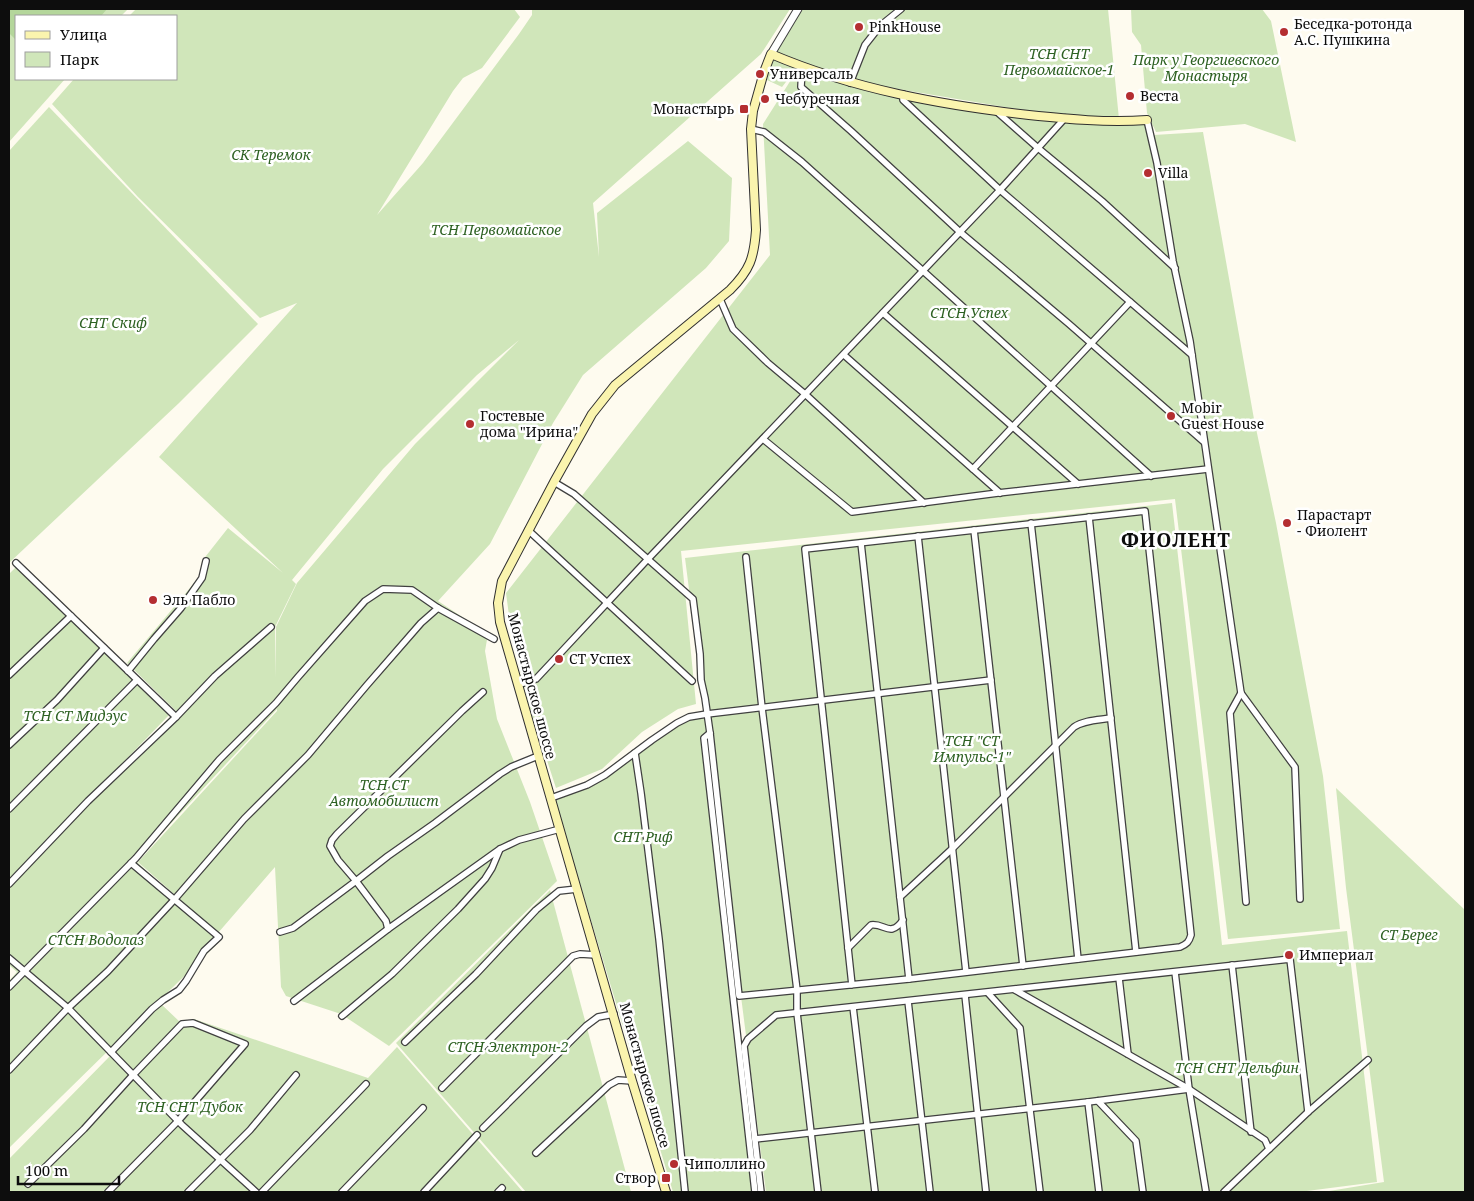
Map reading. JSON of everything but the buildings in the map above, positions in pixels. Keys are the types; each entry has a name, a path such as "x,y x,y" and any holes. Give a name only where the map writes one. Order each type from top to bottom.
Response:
{"main road":[{"path":"771,54 802,67 850,83 932,101 996,111 1065,118 1121,122 1147,120"},
{"name":"Монастырское шоссе","path":"666,1192 538,756 500,622 498,603 502,581 592,414 615,385 720,299 743,277 751,262 756,230 751,129 755,102 771,54"}],"street":[{"path":"771,54 798,9"},
{"path":"850,83 865,45 880,26 901,9"},
{"path":"802,67 801,87 960,232 1204,442"},
{"path":"903,94 903,100 1000,190 1192,356"},
{"path":"996,111 1102,201 1175,268"},
{"path":"518,685 536,679 1000,190 1065,118"},
{"path":"1147,120 1157,163 1192,356 1241,693 1295,767 1300,899"},
{"path":"751,129 764,132 802,162 1151,476"},
{"path":"720,299 733,329 768,363 924,502"},
{"path":"973,469 1130,302"},
{"path":"883,313 1078,484"},
{"path":"844,354 1000,493"},
{"path":"763,438 852,512 1208,469"},
{"path":"554,482 574,494 693,600 700,654 701,680 710,733 739,996 852,985 909,979 1180,947 1189,941 1190,926 1145,511 805,549 852,985"},
{"path":"1089,517 1136,952"},
{"path":"1031,524 1078,959"},
{"path":"528,530 692,681"},
{"path":"974,530 1023,966"},
{"path":"918,536 966,972"},
{"path":"861,542 909,979"},
{"path":"746,556 762,708 797,990 797,1013 818,1192"},
{"path":"128,672 192,593 202,578 206,561"},
{"path":"16,563 176,717"},
{"path":"9,987 131,863 219,760 276,703 365,601 383,589 412,590 438,608 494,639"},
{"path":"9,1070 174,900 244,819 308,755 421,623 438,608"},
{"path":"9,675 71,616"},
{"path":"9,884 88,801 176,717 214,676 271,627"},
{"path":"9,745 58,700 104,648"},
{"path":"9,809 138,680"},
{"path":"551,798 587,786 677,723 689,718 707,714 991,680"},
{"path":"388,929 386,921 338,860 330,846 332,840 467,706 484,692"},
{"path":"1241,693 1230,713 1246,902"},
{"path":"900,897 953,848 1078,724 1110,718"},
{"path":"710,733 704,738 755,1192"},
{"path":"634,753 642,793 659,939 685,1192"},
{"path":"280,932 293,928 500,774 511,767 538,756"},
{"path":"294,1001 388,929 500,849 519,840 560,829"},
{"path":"342,1016 392,974 458,909 485,879 500,849"},
{"path":"111,1052 152,1009 179,990 204,951 218,937 131,863"},
{"path":"405,1042 476,974 536,910 559,891 577,889"},
{"path":"848,948 871,925 875,924 887,930 899,926 902,920"},
{"path":"442,1088 573,956 580,954 596,955"},
{"path":"9,958 68,1008 178,1121 256,1192"},
{"path":"761,1192 744,1046 748,1038 776,1015 1290,959 1308,1112"},
{"path":"1232,965 1252,1132"},
{"path":"1175,972 1189,1089 1206,1192"},
{"path":"1119,978 1128,1054"},
{"path":"1015,990 1189,1089 1265,1140 1269,1149"},
{"path":"988,993 1020,1028 1040,1192"},
{"path":"965,995 986,1192"},
{"path":"908,1001 930,1192"},
{"path":"853,1007 875,1192"},
{"path":"483,1128 586,1026 598,1017 614,1014"},
{"path":"28,1184 84,1130 182,1024 193,1023 244,1044 178,1121 108,1192"},
{"path":"1224,1192 1308,1112 1368,1060"},
{"path":"188,1192 250,1130 296,1075"},
{"path":"536,1153 609,1085 618,1080 632,1081"},
{"path":"262,1192 366,1084"},
{"path":"755,1139 977,1115 1189,1089"},
{"path":"1098,1101 1136,1141 1143,1192"},
{"path":"1088,1102 1099,1192"},
{"path":"342,1192 423,1108"},
{"path":"424,1192 478,1135"}],"green space":[{"path":"9,9 128,9 122,15 15,15 15,80 64,80 9,142"},
{"path":"9,9 107,9 102,15 15,15 15,39 9,33"},
{"path":"136,9 514,9 520,17 482,68 463,78 453,91 377,215 423,163 519,34 532,15 532,9 790,9 761,54 593,203 599,257 597,213 688,141 732,178 729,241 706,268 583,375 553,423 490,544 438,601 488,634 485,651 497,719 530,802 557,881 389,1046 341,1014 286,996 281,987 275,867 218,933 138,862 277,709 136,861 221,940 9,1148 9,981 17,972 9,965 9,574 16,567 169,715 23,866 176,711 127,663 200,576 202,561 228,528 283,573 159,457 297,303 260,318 138,197 52,104 73,80 178,80 178,15 130,15","holes":["519,340 415,444 297,583 276,627 276,678 275,627 296,584 292,580 383,469 477,375"]},
{"name":"СТСН Успех","path":"800,9 1108,9 1119,119 1065,117 868,84 982,106 1069,119 1145,122 1154,135 1203,132 1254,419 1276,523 1323,776 1340,929 1228,939 1175,499 681,551 696,704 678,709 642,732 602,769 556,788 529,705 512,638 506,593 770,255 763,124 801,64 782,87 767,80 771,60"},
{"name":"Парк у Георгиевского Монастыря","path":"1131,9 1262,9 1271,21 1296,142 1245,124 1156,132 1147,113 1141,45 1132,32"},
{"name":"СНТ Скиф","path":"49,107 258,324 179,403 9,563 9,151"},
{"name":"ТСН \"СТ Импульс-1\"","path":"1172,503 1222,945 1347,931 1377,1182 1299,1192 766,1192 685,558"},
{"name":"СНТ Риф","path":"705,716 757,1192 673,1192 555,801 623,761 686,718"},
{"name":"СТ Берег","path":"1336,788 1465,910 1465,1192 1323,1192 1384,1182 1346,888"},
{"name":"СТСН Электрон-2","path":"550,890 631,1192 526,1192 396,1043"},
{"name":"ТСН СНТ Дубок","path":"161,1004 181,1023 194,1019 368,1078 397,1047 523,1192 9,1192 9,1159"}],"place":[{"name":"PinkHouse","path":"859,27"},
{"name":"Беседка-ротонда А.С. Пушкина","path":"1284,32"},
{"name":"Универсаль","path":"760,74"},
{"name":"Веста","path":"1130,96"},
{"name":"Чебуречная","path":"765,99"},
{"name":"Монастырь","path":"744,109"},
{"name":"Villa","path":"1148,173"},
{"name":"Mobir Guest House","path":"1171,416"},
{"name":"Гостевые дома \"Ирина\"","path":"470,424"},
{"name":"Парастарт - Фиолент","path":"1287,523"},
{"name":"Эль Пабло","path":"153,600"},
{"name":"СТ Успех","path":"559,659"},
{"name":"Империал","path":"1289,955"},
{"name":"Чиполлино","path":"674,1164"},
{"name":"Створ","path":"666,1178"}],"district":[{"name":"ФИОЛЕНТ","path":"1176,540"}],"park label":[{"name":"ТСН СНТ Первомайское-1","path":"1059,62"},
{"name":"СК Теремок","path":"271,155"},
{"name":"ТСН Первомайское","path":"496,230"},
{"name":"ТСН СТ Мидэус","path":"75,716"},
{"name":"ТСН СТ Автомобилист","path":"384,794"},
{"name":"СТСН Водолаз","path":"96,940"},
{"name":"ТСН СНТ Дельфин","path":"1237,1068"}]}
